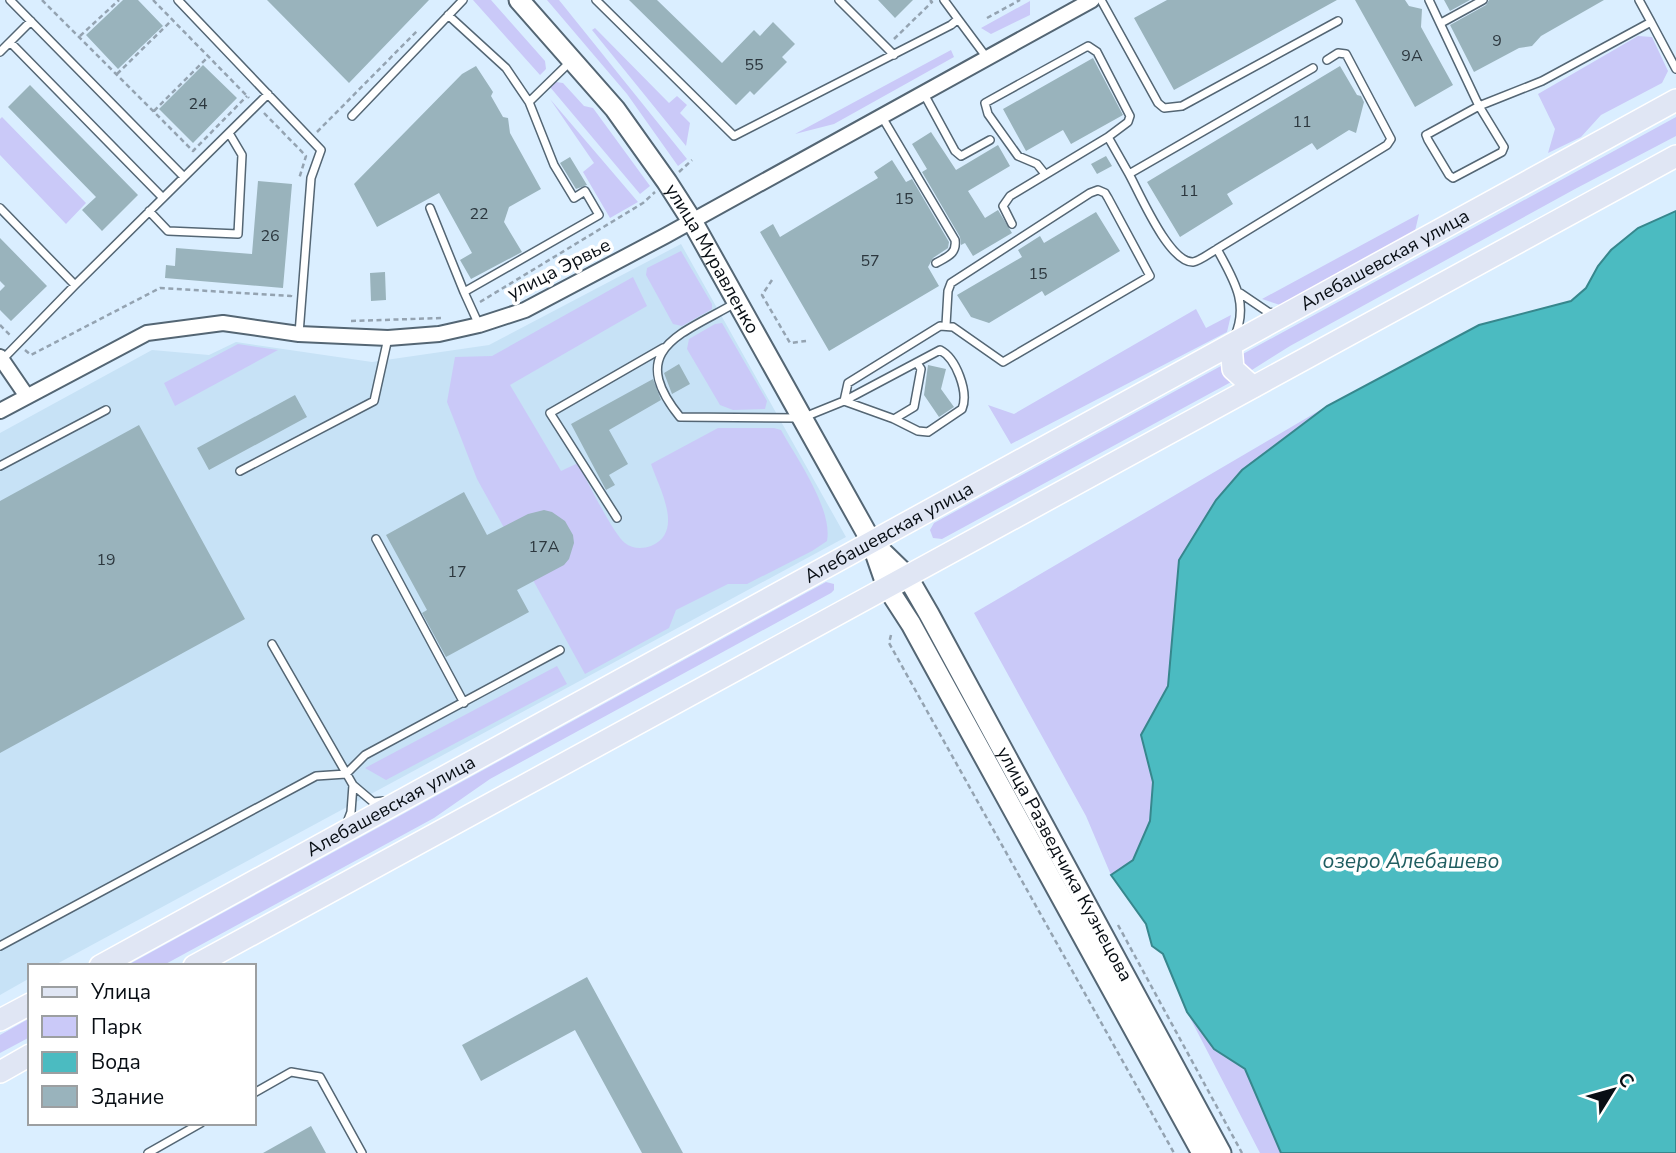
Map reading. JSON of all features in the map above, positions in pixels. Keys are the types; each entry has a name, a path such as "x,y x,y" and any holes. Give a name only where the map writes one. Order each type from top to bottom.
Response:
{"main road":[{"name":"улица Муравленко","path":"519,0 615,109 692,221 871,541"},
{"name":"Алебашевская улица","path":"104,964 1676,100"},
{"path":"198,964 1676,156"},
{"path":"1231,345 1233,369 1253,387"},
{"name":"улица Разведчика Кузнецова","path":"871,541 907,576 1221,1153"},
{"name":"улица Разведчика Кузнецова","path":"871,541 887,587 911,624 1202,1153"},
{"path":"0,1020 28,1005"},
{"path":"0,1072 28,1056"}],"street":[{"name":"улица Эрвье","path":"0,411 147,333 223,323 299,334 388,338 439,334 525,310 1092,0"},
{"path":"1,358 26,395"}],"lane":[{"path":"10,0 184,177"},
{"path":"178,0 321,150 311,178 299,334"},
{"path":"352,116 463,0"},
{"path":"596,0 734,136 894,55 958,19"},
{"path":"839,0 894,55"},
{"path":"944,0 987,58"},
{"path":"1101,0 1158,103 1164,108 1182,106 1338,21"},
{"path":"1429,0 1479,106 1504,150 1453,178 1426,135 1479,106 1542,81 1651,22"},
{"path":"1440,23 1483,0"},
{"path":"1639,0 1676,69"},
{"path":"448,15 506,68 529,102 554,165 574,198 585,191 599,215 464,292"},
{"path":"0,52 31,21"},
{"path":"10,42 163,198"},
{"path":"1012,224 1003,206 1005,201 1128,122 1130,116 1097,52 1087,46 985,103 988,114 1018,156 1037,164 1045,174"},
{"path":"1108,137 1166,242 1185,260 1194,262 1390,142 1391,135 1346,54 1338,53 1327,60"},
{"path":"529,102 572,60"},
{"path":"1129,174 1313,68"},
{"path":"923,93 955,151 961,156 990,140"},
{"path":"1,358 268,94"},
{"path":"882,116 955,240 954,253 936,263"},
{"path":"149,211 168,231 238,234 242,155 229,133"},
{"path":"844,401 848,383 940,326 953,327 1003,362 1150,276 1105,193 1098,190 951,284 948,291 946,325"},
{"path":"0,208 75,285"},
{"path":"430,208 479,325"},
{"path":"1217,249 1240,293 1241,310 1237,334 1231,345"},
{"path":"1240,293 1268,312 1285,315"},
{"path":"617,518 550,413 738,302"},
{"path":"240,471 374,401 388,338"},
{"path":"664,348 655,367 659,387 680,417 802,418 844,401 940,350 946,353 963,383 965,402 962,408 928,432 918,431 894,419 844,401"},
{"path":"894,419 914,407 921,369 917,363"},
{"path":"0,466 106,410"},
{"path":"376,539 464,703"},
{"path":"272,643 353,785 373,802 402,801"},
{"path":"0,946 316,776 346,774 365,755 560,650"},
{"path":"341,834 351,812 353,785"},
{"path":"256,1092 291,1072 320,1077 362,1153"},
{"path":"148,1153 197,1125"}],"path":[{"path":"43,0 193,151 247,96"},
{"path":"79,37 118,0"},
{"path":"153,0 306,156 300,172 299,186"},
{"path":"891,42 932,2 930,0"},
{"path":"988,18 1020,0"},
{"path":"117,75 172,20"},
{"path":"301,150 418,30"},
{"path":"154,112 208,57"},
{"path":"772,280 762,295 790,343 806,341"},
{"path":"0,325 31,355 160,288 291,296 292,282"},
{"path":"891,635 889,643 895,655 1174,1153"}],"shaded area":[{"path":"681,244 846,537 57,964 28,964 28,979 0,995 0,433 152,350 209,355 236,342 372,362 489,345"}],"green space":[{"path":"473,0 491,0 545,61 546,69 540,75"},
{"path":"547,0 559,0 687,159 678,166 627,94"},
{"path":"1030,1 1030,15 991,34 981,28"},
{"path":"595,28 669,103 677,96 687,105 680,113 690,123 686,146 592,30"},
{"path":"1638,36 1652,37 1668,71 1662,83 1601,115 1581,137 1548,153 1555,129 1538,94"},
{"path":"951,50 954,57 834,124 795,134"},
{"path":"556,82 563,83 584,106 593,108 650,186 640,194 550,87"},
{"path":"550,99 638,202 610,218 583,172 594,163"},
{"path":"2,117 86,203 66,224 0,155"},
{"path":"1676,117 1676,136 1575,189 1290,346 1244,375 942,539 933,538 930,530 934,523"},
{"path":"1419,214 1415,231 1280,305 1262,299"},
{"path":"681,251 712,304 712,309 682,326 673,324 646,275 647,268"},
{"path":"633,277 647,306 510,385 561,471 578,463 620,538 631,546 648,547 661,539 668,520 667,509 651,464 718,428 774,428 781,430 812,484 825,514 827,541 747,584 728,584 676,610 669,628 585,674 477,479 447,402 455,357 492,356"},
{"path":"1196,309 1206,328 1231,315 1227,332 1011,444 988,405 1014,414"},
{"path":"722,323 767,401 765,409 733,410 720,405 687,349 689,339 715,324"},
{"path":"238,344 278,350 175,406 164,383"},
{"path":"1327,406 1242,470 1216,500 1179,560 1168,686 1141,735 1153,782 1150,821 1133,860 1111,875 1086,816 974,613"},
{"path":"826,582 834,584 831,593 490,779 434,818 166,964 130,964"},
{"path":"557,666 567,684 386,780 365,768"},
{"path":"1187,1012 1214,1049 1245,1069 1281,1153 1260,1153"},
{"path":"28,1019 28,1038 0,1053 0,1035"}],"water":[{"name":"озеро Алебашево","path":"1676,211 1676,1153 1281,1153 1245,1069 1214,1049 1187,1012 1163,954 1152,946 1146,924 1111,875 1133,860 1150,821 1153,782 1141,735 1168,686 1179,560 1216,500 1242,470 1327,406 1479,325 1571,301 1586,288 1611,250 1638,228"}],"building":[{"path":"123,0 138,0 163,26 118,69 86,35"},
{"path":"267,0 429,0 349,83"},
{"path":"629,0 657,0 722,63 754,30 760,36 773,22 795,44 782,57 787,62 754,95 750,91 736,105"},
{"path":"878,0 913,0 895,18"},
{"path":"1167,0 1337,0 1174,90 1134,18"},
{"path":"1355,0 1405,0 1409,6 1422,9 1421,27 1453,85 1415,107"},
{"path":"1444,0 1470,0 1450,11"},
{"path":"1489,0 1604,0 1541,36 1532,46 1519,48 1474,72 1450,25 1486,5"},
{"path":"1093,58 1123,115 1071,144 1063,130 1026,151 1003,109"},
{"path":"203,65 237,98 193,143 159,109"},
{"path":"476,66 493,92 491,96 503,117 508,118 510,133 541,189 509,207 504,222 522,252 471,279 460,260 472,253 439,193 377,227 354,184 462,74"},
{"path":"1340,66 1364,102 1356,133 1349,130 1317,150 1312,143 1227,194 1233,204 1180,237 1147,182"},
{"path":"30,85 138,195 102,231 82,210 96,197 8,107"},
{"path":"931,132 956,170 998,145 1010,166 968,191 985,218 998,210 1012,233 973,256 965,243 961,245 960,237 922,172 927,169 912,144"},
{"path":"1106,156 1112,166 1097,174 1091,164"},
{"path":"570,157 587,185 576,189 560,163"},
{"path":"892,160 906,182 912,179 949,242 948,248 933,258 928,267 939,286 829,351 760,232 773,224 780,237 878,178 874,172"},
{"path":"258,181 292,184 283,288 165,278 166,265 175,266 176,248 252,254"},
{"path":"1096,212 1120,251 1045,296 1042,291 989,323 971,317 957,295 1022,257 1018,250 1040,236 1044,243"},
{"path":"0,238 47,286 11,321 0,310 0,291 5,286 0,281"},
{"path":"385,272 386,300 371,301 370,273"},
{"path":"679,364 690,384 672,394 664,373"},
{"path":"928,365 946,369 941,389 954,407 939,417 924,395"},
{"path":"653,379 661,400 609,430 628,464 609,475 615,485 606,490 571,424"},
{"path":"295,395 307,417 209,470 197,448"},
{"path":"139,425 245,619 0,753 0,501"},
{"path":"464,492 487,535 528,514 544,510 565,521 573,535 574,543 564,565 517,590 529,612 446,657 422,613 427,610 386,535"},
{"path":"587,977 683,1153 642,1153 575,1030 481,1081 462,1045"},
{"path":"311,1126 326,1153 263,1153"}]}
